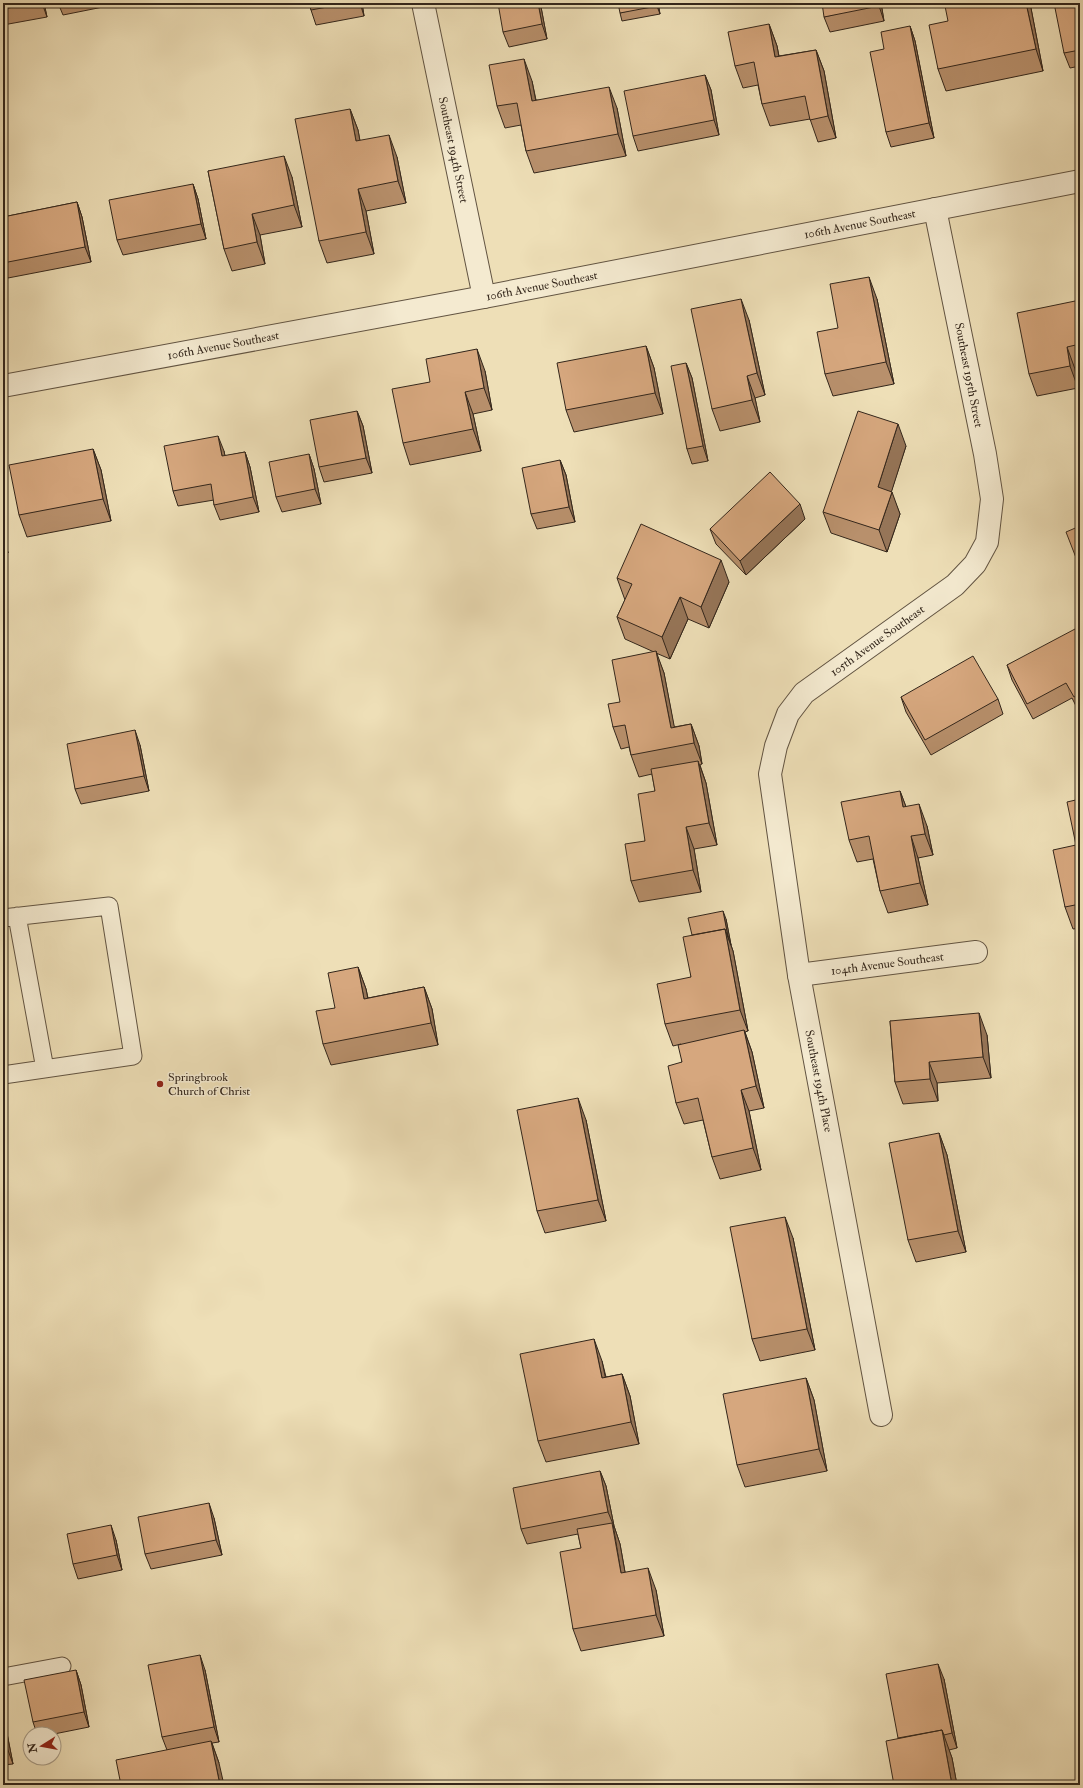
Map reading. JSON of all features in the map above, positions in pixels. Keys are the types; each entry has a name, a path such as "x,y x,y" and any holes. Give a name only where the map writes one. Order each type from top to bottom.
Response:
{"street":[{"name":"Southeast 194th Street","path":"423,3 484,297"},
{"name":"106th Avenue Southeast","path":"3,386 484,297 1080,181"},
{"name":"Southeast 195th Street","path":"936,209 985,454 992,499 987,542"},
{"name":"105th Avenue Southeast","path":"776,746 788,714 804,693 955,586 975,564 987,542"},
{"name":"Southeast 194th Place","path":"776,746 770,774 799,975 881,1415"},
{"name":"104th Avenue Southeast","path":"799,975 976,952"}],"lane":[{"path":"3,1075 45,1069 134,1056 109,906 10,917 45,1069"},
{"path":"3,1677 62,1666"}],"building":[{"path":"3,3 35,3 3,9"},
{"path":"309,3 349,3 311,10"},
{"path":"498,3 538,3 542,24 503,32"},
{"path":"618,3 656,3 657,6 620,13"},
{"path":"822,3 878,3 879,6 824,17"},
{"path":"963,3 1026,3 1036,49 938,69 929,25 948,21 945,6"},
{"path":"1054,3 1080,3 1080,50 1064,53"},
{"path":"769,24 775,57 816,50 828,116 810,120 805,96 762,104 754,62 735,66 728,32"},
{"path":"910,26 929,123 886,132 870,52 884,49 881,32"},
{"path":"524,59 532,101 609,87 618,134 526,151 517,103 497,106 489,65"},
{"path":"705,75 714,120 633,136 624,91"},
{"path":"350,109 356,141 389,135 398,181 358,189 366,232 319,241 295,119"},
{"path":"284,156 294,205 252,214 257,242 224,249 208,171"},
{"path":"193,184 201,224 117,240 109,200"},
{"path":"77,202 85,247 3,263 3,217"},
{"path":"869,277 886,362 825,374 817,332 838,328 830,284"},
{"path":"741,299 757,373 747,376 752,400 712,409 691,309"},
{"path":"1080,300 1080,344 1067,347 1070,366 1029,374 1017,313"},
{"path":"646,346 655,393 566,410 557,363"},
{"path":"477,349 484,388 465,392 473,429 403,443 392,389 430,382 426,359"},
{"path":"686,363 703,446 687,449 671,366"},
{"path":"357,411 366,458 319,467 310,420"},
{"path":"858,411 898,424 878,487 892,492 879,530 823,512"},
{"path":"218,436 222,456 245,452 253,497 214,505 211,484 173,491 164,446"},
{"path":"93,449 103,499 19,515 9,465"},
{"path":"309,454 315,489 276,497 269,462"},
{"path":"560,460 569,507 531,514 522,468"},
{"path":"770,472 800,504 740,561 710,529"},
{"path":"641,524 721,560 701,607 680,597 662,637 617,617 632,584 617,578"},
{"path":"1080,526 1080,568 1066,532"},
{"path":"1075,629 1080,639 1080,694 1074,697 1066,683 1027,704 1007,665"},
{"path":"656,651 671,728 691,724 694,743 631,755 625,725 613,727 608,704 620,702 612,660"},
{"path":"973,656 998,699 925,740 901,697"},
{"path":"135,730 144,776 75,789 67,744"},
{"path":"698,761 709,823 686,827 693,870 631,881 625,844 645,841 638,794 655,791 651,769"},
{"path":"900,791 903,807 919,804 925,834 911,836 920,883 880,891 869,836 849,840 841,802"},
{"path":"1080,799 1080,904 1065,907 1053,850 1076,845 1067,802"},
{"path":"723,911 728,937 725,929 692,935 688,918"},
{"path":"725,929 740,1010 665,1024 657,984 691,977 683,937"},
{"path":"358,967 364,999 424,987 431,1023 323,1044 316,1011 335,1008 328,973"},
{"path":"979,1013 983,1057 929,1062 930,1079 895,1082 890,1021"},
{"path":"744,1030 756,1086 741,1090 753,1148 712,1157 698,1098 676,1103 668,1066 682,1062 678,1045"},
{"path":"578,1098 598,1200 537,1211 517,1110"},
{"path":"939,1133 958,1231 908,1240 889,1143"},
{"path":"785,1217 807,1329 752,1339 730,1227"},
{"path":"594,1339 602,1378 622,1374 631,1422 538,1441 520,1354"},
{"path":"806,1378 819,1449 737,1465 723,1394"},
{"path":"600,1471 608,1512 521,1529 513,1488"},
{"path":"209,1503 216,1540 145,1554 138,1517"},
{"path":"612,1523 621,1573 648,1568 656,1615 573,1629 560,1552 581,1548 577,1529"},
{"path":"111,1525 117,1555 73,1564 67,1534"},
{"path":"200,1655 214,1727 162,1737 148,1665"},
{"path":"938,1664 952,1733 944,1735 942,1730 898,1738 886,1674"},
{"path":"76,1670 84,1712 33,1722 24,1680"},
{"path":"942,1730 952,1785 894,1785 886,1741"},
{"path":"211,1741 220,1785 121,1785 116,1760"}],"place":[{"name":"Springbrook Church of Christ","path":"160,1084"}]}
